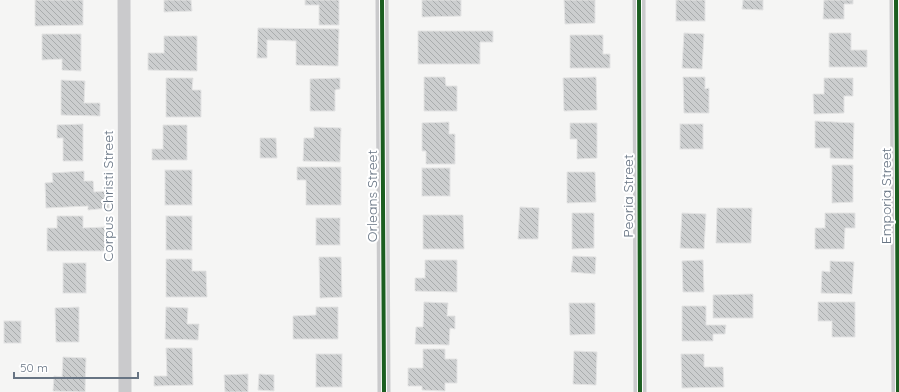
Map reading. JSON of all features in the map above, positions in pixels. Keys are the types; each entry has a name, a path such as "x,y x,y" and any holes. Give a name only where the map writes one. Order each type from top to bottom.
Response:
{"street":[{"name":"Corpus Christi Street","path":"124,0 125,392"},
{"name":"Orleans Street","path":"382,0 384,392"},
{"name":"Peoria Street","path":"638,0 640,392"},
{"name":"Emporia Street","path":"896,0 898,392"}],"building":[{"path":"35,0 83,0 83,25 35,26"},
{"path":"164,0 191,0 192,11 164,12"},
{"path":"305,0 339,0 339,25 319,25 319,5 305,5"},
{"path":"422,0 461,0 461,16 422,17"},
{"path":"564,0 595,0 595,23 565,24"},
{"path":"676,0 705,0 705,21 676,21"},
{"path":"743,0 763,0 763,10 742,9"},
{"path":"824,0 853,0 853,4 844,4 844,19 823,19"},
{"path":"258,28 339,29 338,66 296,65 296,41 267,40 267,58 257,58"},
{"path":"418,31 493,31 493,42 480,42 480,64 418,64"},
{"path":"684,33 704,34 702,69 682,68"},
{"path":"829,33 851,33 851,50 867,50 867,67 829,67"},
{"path":"42,34 81,34 81,71 62,70 62,59 42,60"},
{"path":"570,35 603,35 603,54 610,54 610,68 570,68"},
{"path":"164,36 197,36 197,71 148,70 148,53 164,53"},
{"path":"424,77 445,77 446,86 457,86 457,111 424,111"},
{"path":"596,77 597,110 564,111 563,78"},
{"path":"683,77 705,77 705,89 709,88 709,113 684,113"},
{"path":"166,78 193,78 192,90 201,90 201,117 166,117"},
{"path":"340,78 340,89 335,90 335,111 310,111 310,79"},
{"path":"824,78 853,78 853,96 844,96 844,113 814,114 813,94 824,94"},
{"path":"61,80 85,81 84,103 100,103 100,116 61,115"},
{"path":"815,121 854,123 853,159 830,158 830,148 815,148"},
{"path":"449,122 449,134 455,134 455,164 426,164 426,151 422,151 422,123"},
{"path":"570,123 597,123 597,158 577,159 577,139 570,139"},
{"path":"83,124 83,161 63,161 63,138 57,138 57,125"},
{"path":"680,124 703,124 703,149 680,149"},
{"path":"163,125 187,125 187,160 152,160 152,149 163,149"},
{"path":"314,127 341,128 340,162 303,161 304,138 314,138"},
{"path":"260,138 276,138 277,158 260,158"},
{"path":"832,165 853,165 853,202 832,203"},
{"path":"297,167 341,167 341,205 306,205 306,180 297,180"},
{"path":"422,168 450,168 450,196 422,196"},
{"path":"165,170 192,170 192,205 165,205"},
{"path":"84,171 84,181 93,181 94,192 108,191 109,208 88,210 88,206 46,208 45,183 53,182 52,173"},
{"path":"567,172 595,172 596,202 567,203"},
{"path":"520,207 539,208 538,239 518,239"},
{"path":"717,208 752,208 751,243 716,243"},
{"path":"572,213 594,213 594,248 572,249"},
{"path":"682,213 706,214 704,249 680,248"},
{"path":"825,213 855,213 855,228 845,228 844,249 815,249 815,228 825,228"},
{"path":"423,215 463,215 464,249 423,249"},
{"path":"57,216 83,216 83,228 105,227 105,251 47,251 47,228 57,228"},
{"path":"166,216 192,216 192,250 166,250"},
{"path":"316,218 340,218 340,245 316,245"},
{"path":"573,256 596,257 595,274 571,272"},
{"path":"319,257 341,257 342,297 320,298"},
{"path":"166,259 192,259 192,271 206,271 207,297 166,297"},
{"path":"425,260 457,260 457,292 415,291 415,278 425,278"},
{"path":"703,260 704,292 683,292 682,261"},
{"path":"830,261 854,262 852,294 821,293 822,271 830,272"},
{"path":"63,263 86,263 86,293 63,293"},
{"path":"753,294 753,318 713,318 713,295"},
{"path":"424,302 448,303 447,316 455,316 455,329 450,328 449,345 415,344 416,327 423,327"},
{"path":"818,302 855,302 855,337 832,337 832,321 818,321"},
{"path":"569,303 595,303 595,334 570,335"},
{"path":"682,306 706,306 706,325 726,325 725,334 713,334 713,341 682,341"},
{"path":"79,307 79,342 56,342 55,308"},
{"path":"166,307 188,308 187,324 199,324 198,340 165,339"},
{"path":"316,307 338,307 338,339 293,339 293,316 316,315"},
{"path":"4,321 21,321 21,343 4,343"},
{"path":"166,348 192,348 193,385 154,386 154,376 167,376"},
{"path":"423,349 445,349 445,359 457,359 457,383 445,383 445,391 422,390 422,386 408,386 408,368 423,368"},
{"path":"574,351 597,352 596,385 573,384"},
{"path":"316,354 342,354 342,387 316,387"},
{"path":"681,354 704,354 704,367 723,367 724,387 682,388"},
{"path":"63,357 86,358 85,392 53,391 54,376 62,377"},
{"path":"248,374 248,392 225,392 224,375"},
{"path":"259,374 274,375 274,391 258,390"}],"cycle path":[{"path":"382,0 384,392"},
{"path":"639,0 640,392"},
{"path":"896,0 898,392"}]}
